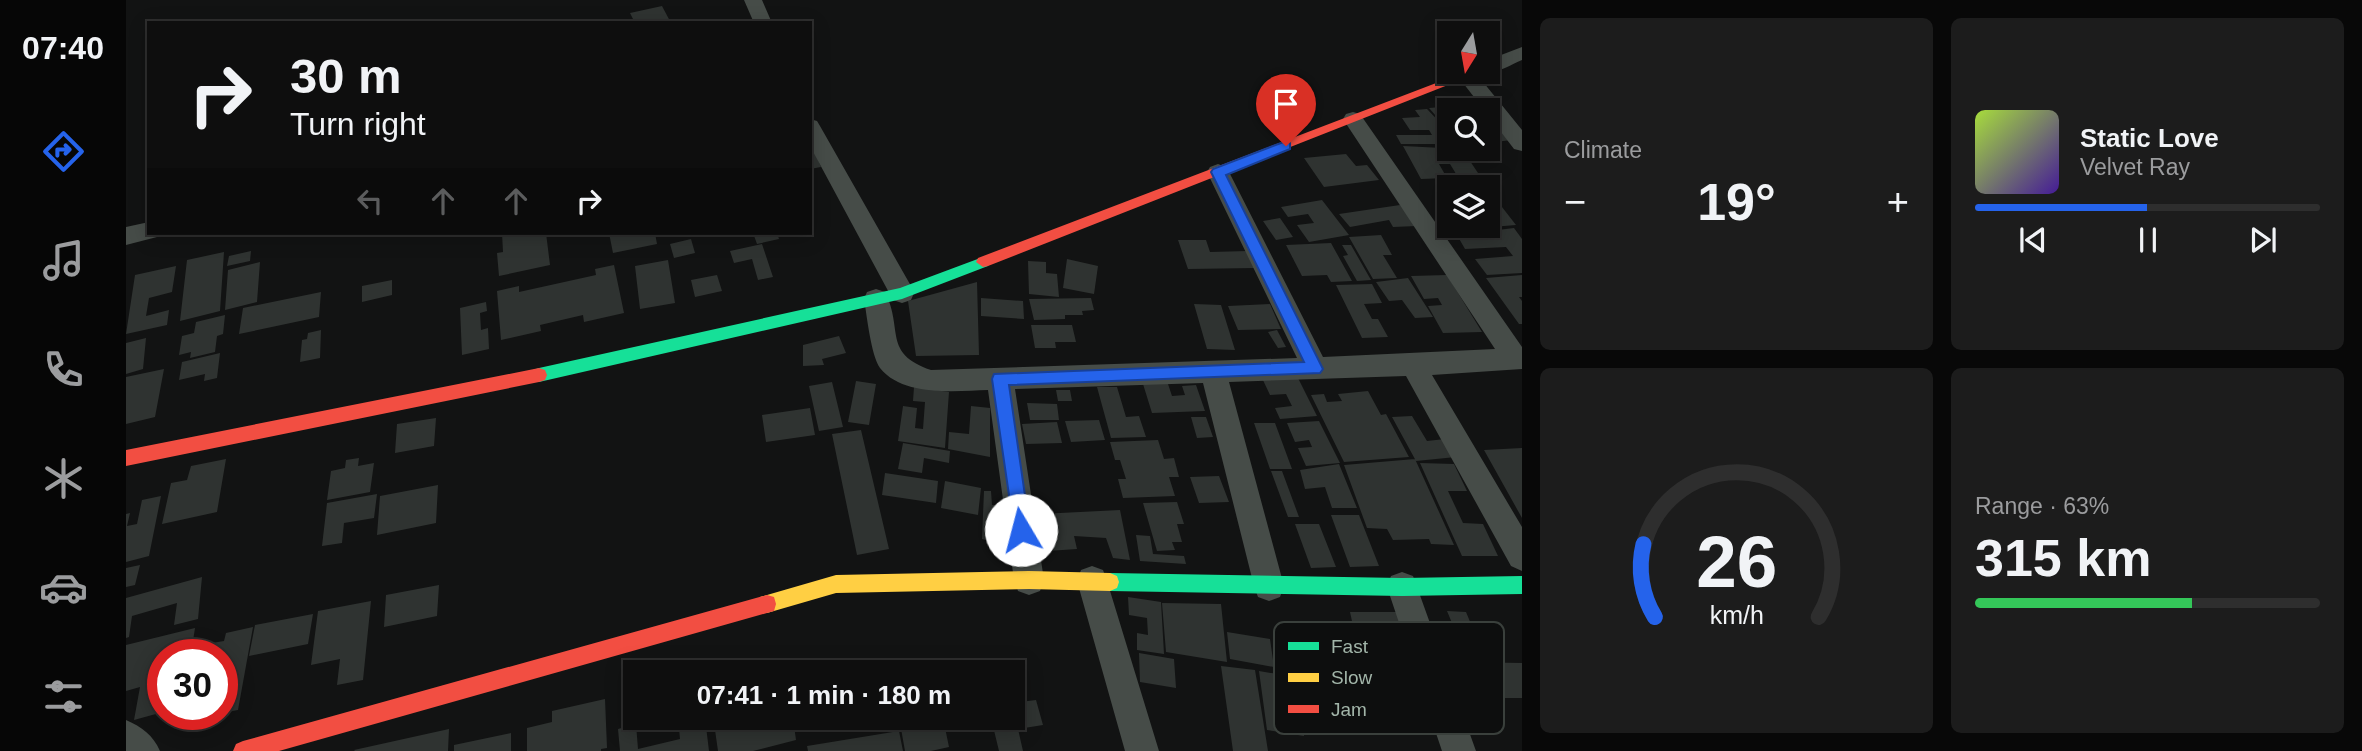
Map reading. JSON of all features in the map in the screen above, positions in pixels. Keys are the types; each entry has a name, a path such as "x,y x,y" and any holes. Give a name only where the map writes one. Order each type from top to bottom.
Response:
{"street":[{"path":"753,0 762,21"},
{"path":"1500,62 1522,53"},
{"path":"126,458 591,364 902,293 1443,84"},
{"path":"1479,84 1522,144"},
{"path":"1353,119 1519,358"},
{"path":"812,130 902,293"},
{"path":"1218,172 1315,369"},
{"path":"126,236 147,231"},
{"path":"876,299 890,361 905,372 931,381 1315,369 1519,358"},
{"path":"1413,365 1522,556"},
{"path":"1213,372 1269,586"},
{"path":"1000,379 1029,580"},
{"path":"1092,580 1142,751"},
{"path":"243,751 836,584 1092,580 1269,586 1522,585"},
{"path":"1402,587 1414,622"},
{"path":"1453,734 1459,751"},
{"path":"126,737 143,751"}],"building":[{"path":"662,6 670,21 634,21 630,13"},
{"path":"1437,107 1437,117 1429,108"},
{"path":"1427,109 1437,119 1437,144 1401,144 1396,135 1432,135 1429,130 1410,130 1402,118 1420,117 1415,110"},
{"path":"1501,129 1511,140 1500,141"},
{"path":"812,145 821,167 812,169"},
{"path":"1403,146 1437,148 1437,161 1470,161 1479,175 1457,175 1450,164 1439,164 1445,175 1421,179"},
{"path":"1346,154 1356,166 1367,165 1379,180 1324,187 1304,158"},
{"path":"1322,200 1349,235 1309,242 1297,225 1314,223 1308,214 1288,217 1281,207"},
{"path":"1500,204 1516,225 1500,226"},
{"path":"1400,205 1417,226 1393,227 1389,220 1350,227 1339,214"},
{"path":"1280,218 1293,237 1276,240 1263,221"},
{"path":"1514,228 1522,239 1522,273 1487,275 1475,259 1513,256 1506,247 1465,249 1459,238 1500,238 1500,230"},
{"path":"502,235 546,235 550,265 499,276 497,253 503,252"},
{"path":"609,235 655,235 657,244 613,253"},
{"path":"754,235 778,235 779,239 757,244"},
{"path":"1381,235 1392,255 1383,255 1397,278 1373,279 1349,237"},
{"path":"691,239 695,253 674,258 670,244"},
{"path":"1178,240 1206,240 1210,252 1248,251 1255,268 1188,269"},
{"path":"1331,243 1352,281 1331,282 1327,275 1302,276 1286,245"},
{"path":"762,244 773,277 758,280 752,259 734,263 730,251"},
{"path":"1342,245 1351,245 1371,280 1357,281 1343,256 1348,255"},
{"path":"251,251 250,261 227,266 229,256"},
{"path":"224,252 220,311 180,321 187,260"},
{"path":"1067,259 1098,266 1094,294 1063,288"},
{"path":"668,260 675,303 640,309 635,266"},
{"path":"1028,261 1046,262 1046,273 1057,274 1059,297 1029,294"},
{"path":"260,262 257,302 225,310 228,270"},
{"path":"614,265 624,313 584,322 583,315 540,325 541,331 501,340 497,291 519,286 519,292 596,275 595,269"},
{"path":"176,266 172,292 149,298 146,316 169,310 167,325 126,334 135,275"},
{"path":"717,275 722,291 695,297 691,280"},
{"path":"1447,275 1482,332 1443,333 1428,306 1442,305 1438,298 1424,299 1411,276"},
{"path":"1522,275 1522,297 1519,297 1522,301 1522,324 1519,324 1486,278"},
{"path":"1408,278 1433,317 1415,318 1402,300 1389,301 1376,282"},
{"path":"392,280 392,295 362,302 362,286"},
{"path":"977,282 979,355 916,356 908,301"},
{"path":"1372,284 1382,303 1364,304 1372,319 1378,319 1388,337 1362,338 1336,285"},
{"path":"321,292 319,317 239,334 243,308"},
{"path":"981,298 1023,301 1024,319 981,316"},
{"path":"1091,298 1094,310 1082,311 1083,315 1065,315 1065,319 1034,320 1029,299"},
{"path":"486,302 487,311 480,313 481,330 488,328 489,349 462,355 460,308"},
{"path":"1194,304 1221,305 1235,350 1207,349"},
{"path":"1270,304 1281,329 1238,330 1228,306"},
{"path":"225,315 223,334 217,336 215,352 190,358 191,352 179,355 182,336 194,333 196,322"},
{"path":"1031,325 1072,325 1076,342 1055,342 1056,348 1035,348"},
{"path":"321,330 320,358 300,362 302,340 307,339 308,333"},
{"path":"1277,330 1286,347 1278,348 1268,332"},
{"path":"839,336 846,353 822,359 824,365 803,366 803,345"},
{"path":"146,338 143,369 126,374 126,343"},
{"path":"220,353 217,378 204,381 205,374 179,380 182,362"},
{"path":"164,369 155,417 126,424 126,377"},
{"path":"1297,376 1317,416 1280,419 1275,408 1292,406 1286,394 1270,395 1262,378"},
{"path":"856,381 876,384 869,425 848,422"},
{"path":"832,382 843,427 819,431 809,386"},
{"path":"1143,384 1168,384 1172,396 1185,395 1182,386 1196,385 1205,411 1152,413"},
{"path":"914,387 949,392 945,448 898,441 903,406 917,408 915,428 923,429 925,402 913,401"},
{"path":"1097,387 1117,387 1126,417 1139,416 1146,437 1111,438"},
{"path":"1056,390 1070,390 1072,401 1058,401"},
{"path":"1368,391 1381,415 1386,414 1409,457 1344,462 1311,395 1324,394 1327,402 1342,401 1338,394"},
{"path":"1027,403 1057,404 1059,420 1030,420"},
{"path":"971,406 990,408 990,457 948,449 949,432 969,434"},
{"path":"810,408 815,435 766,442 762,415"},
{"path":"1412,416 1427,441 1445,439 1456,457 1416,461 1392,417"},
{"path":"1191,417 1206,417 1213,437 1197,438"},
{"path":"436,418 434,446 395,453 397,424"},
{"path":"1099,420 1105,440 1071,442 1065,421"},
{"path":"1319,421 1340,463 1306,466 1298,448 1312,447 1309,440 1295,442 1287,423"},
{"path":"1057,422 1062,443 1026,444 1022,424"},
{"path":"1254,423 1275,423 1292,469 1270,469"},
{"path":"861,430 889,549 857,555 832,434"},
{"path":"1158,440 1164,459 1174,458 1179,477 1169,477 1175,496 1123,498 1118,479 1126,479 1120,460 1115,460 1110,442"},
{"path":"903,443 950,451 949,463 924,458 922,473 898,469"},
{"path":"1522,448 1522,518 1484,450"},
{"path":"359,458 358,466 374,463 370,492 327,500 331,471 345,468 346,460"},
{"path":"226,459 217,512 162,524 171,483 187,480 191,466"},
{"path":"1415,459 1454,545 1431,544 1429,539 1393,540 1387,529 1367,528 1344,465"},
{"path":"1420,463 1454,464 1467,491 1448,491 1463,523 1483,524 1498,556 1462,556"},
{"path":"1339,464 1357,508 1332,508 1325,487 1305,489 1300,470"},
{"path":"1271,471 1282,471 1299,517 1288,517"},
{"path":"885,473 938,481 936,503 882,495"},
{"path":"1219,476 1229,502 1199,503 1190,477"},
{"path":"945,481 981,488 978,515 941,508"},
{"path":"438,485 436,523 377,535 380,496"},
{"path":"984,491 991,491 992,505 1000,505 1011,541 989,537 989,541 982,539"},
{"path":"377,494 374,518 344,523 342,543 322,546 327,503"},
{"path":"161,496 149,556 126,562 126,514 130,513 127,526 137,524 142,500"},
{"path":"1177,502 1184,524 1177,524 1182,542 1172,542 1175,550 1157,551 1143,503"},
{"path":"1120,510 1130,560 1113,558 1106,538 1074,536 1077,549 1048,551 1040,514"},
{"path":"1331,515 1359,515 1379,566 1350,567"},
{"path":"1295,524 1319,524 1336,567 1311,568"},
{"path":"1136,535 1150,536 1153,554 1184,556 1186,564 1140,561"},
{"path":"140,565 135,585 126,587 126,568"},
{"path":"202,577 198,619 174,625 177,603 132,616 129,637 126,638 126,598"},
{"path":"439,585 437,616 384,627 386,595"},
{"path":"1128,597 1161,602 1164,654 1137,650 1137,633 1148,635 1147,618 1129,615"},
{"path":"371,601 363,680 337,685 340,659 311,665 318,611"},
{"path":"1162,603 1221,604 1227,662 1166,652"},
{"path":"1447,611 1466,612 1470,622 1452,622"},
{"path":"1350,612 1398,612 1401,622 1352,622"},
{"path":"313,614 308,644 249,656 255,625"},
{"path":"253,627 238,710 238,639 224,639 226,633"},
{"path":"195,628 193,639 150,639"},
{"path":"1227,632 1270,639 1274,667 1230,659"},
{"path":"147,640 147,716 134,720 140,687 126,691 126,645"},
{"path":"1139,653 1174,659 1176,688 1140,682"},
{"path":"1504,663 1522,663 1522,698 1504,698"},
{"path":"1221,666 1255,670 1268,751 1233,751"},
{"path":"1259,671 1274,674 1274,731 1267,730"},
{"path":"605,699 607,748 601,751 527,751 527,728 552,722 552,711"},
{"path":"1036,700 1043,725 1025,728 1025,701"},
{"path":"449,729 448,751 354,750"},
{"path":"618,729 636,730 638,749 680,739 679,730 706,730 709,751 620,751"},
{"path":"715,730 795,730 796,740 753,751 718,751"},
{"path":"901,730 945,730 949,747 931,751 905,751"},
{"path":"994,730 1018,730 1023,751 999,751"},
{"path":"899,731 903,751 808,751 807,746"},
{"path":"511,733 511,751 454,751 454,745"}],"traffic: fast":[{"path":"539,375 902,293 983,262"},
{"path":"1110,582 1402,587 1522,585"}],"traffic: slow":[{"path":"767,604 836,584 1029,580 1110,582"}],"traffic: jam":[{"path":"983,262 1444,84"},
{"path":"126,458 539,375"},
{"path":"243,751 767,604"}],"route":[{"path":"1021,530 1000,379 1315,369 1218,172 1286,146"}]}
